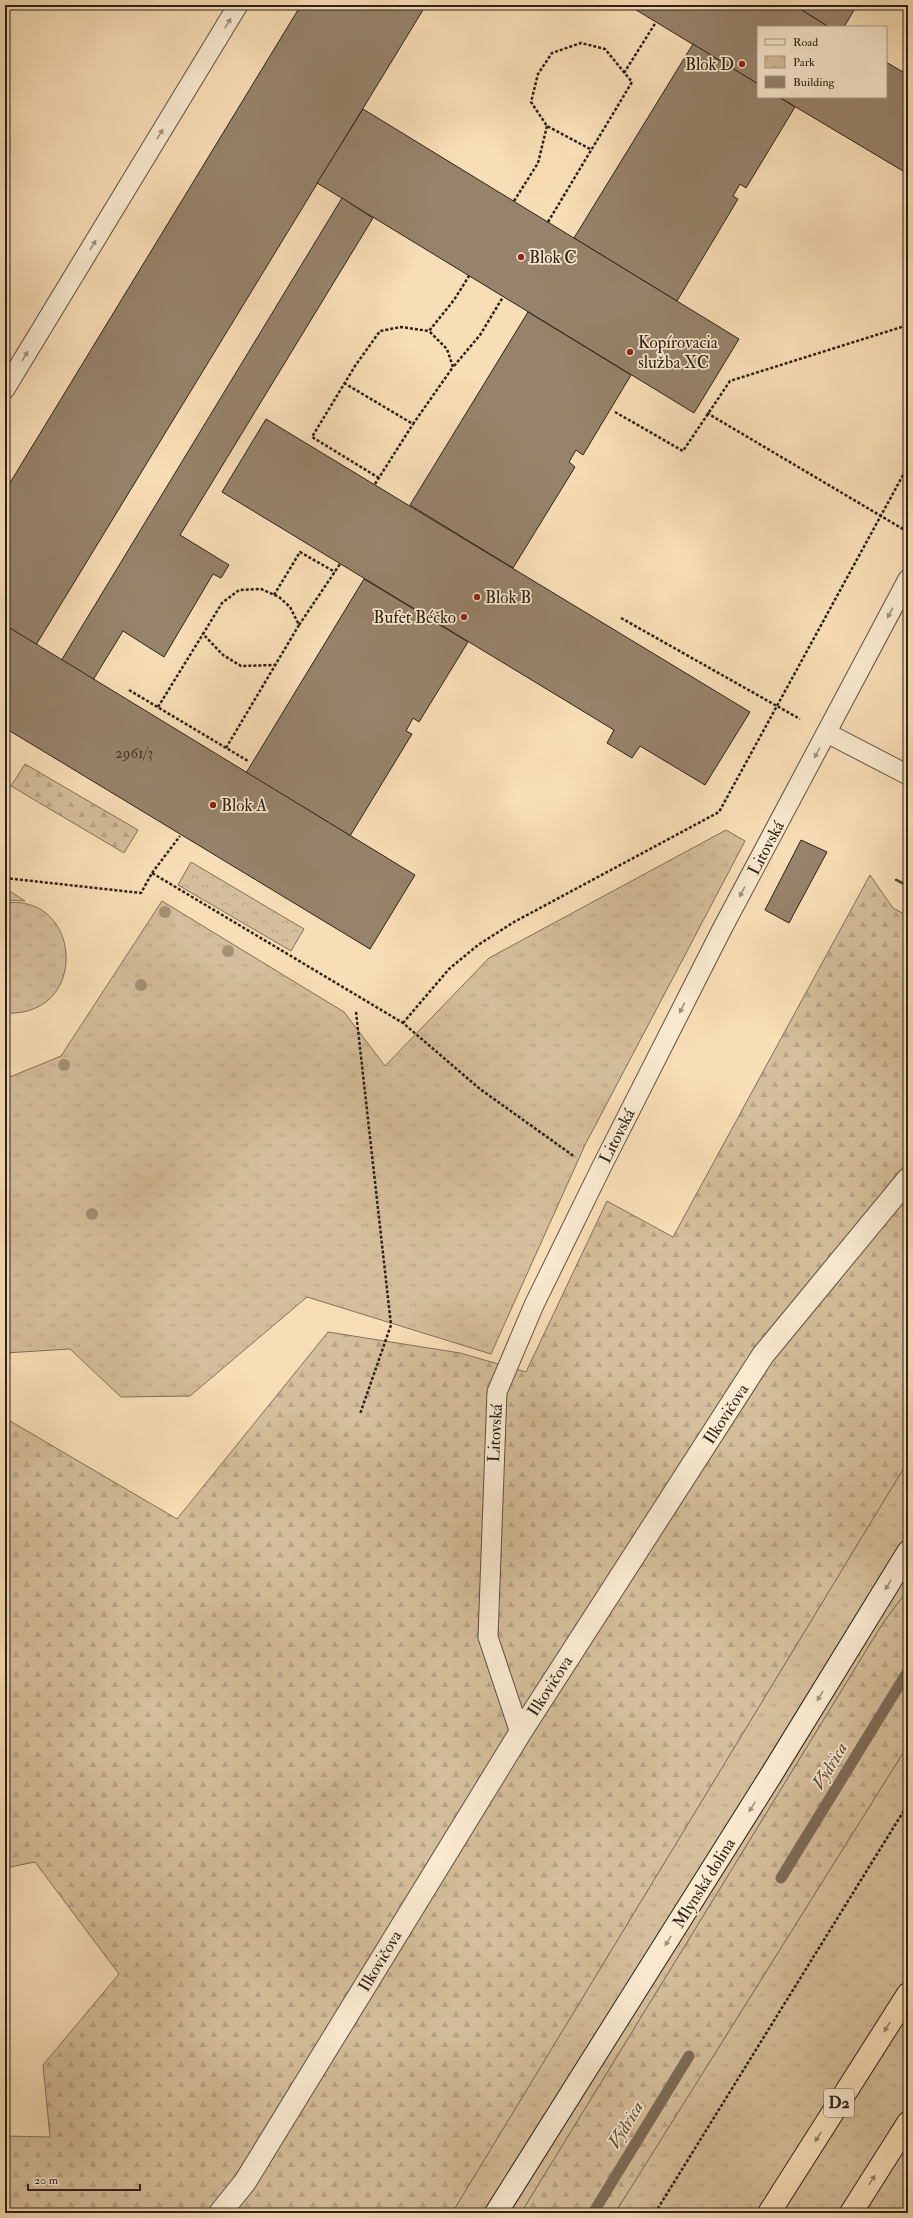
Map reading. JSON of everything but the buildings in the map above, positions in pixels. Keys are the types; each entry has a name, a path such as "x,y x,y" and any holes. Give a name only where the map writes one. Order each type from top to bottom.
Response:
{"highway":[{"name":"D2","path":"769,2213 908,1994"},
{"path":"851,2213 908,2122"}],"street":[{"name":"Ilkovičova","path":"220,2213 245,2182 520,1733 763,1355 908,1178"},
{"name":"Mlynská dolina","path":"496,2213 769,1779 908,1552"}],"lane":[{"path":"5,389 238,5"},
{"name":"Litovská","path":"520,1733 488,1637 497,1392 534,1305 601,1168 722,929 908,579"},
{"path":"827,733 908,775"}],"path":[{"path":"624,73 656,22"},
{"path":"548,222 592,150 632,82 605,49 581,43 552,52 538,74 532,102 547,126 592,150"},
{"path":"514,201 538,163 547,126"},
{"path":"906,190 908,194"},
{"path":"429,331 454,300 469,276"},
{"path":"375,484 413,424 453,367 480,335 503,297"},
{"path":"616,412 683,451 707,413 730,381 908,326"},
{"path":"379,478 312,437 344,383 380,331 401,327 429,331 447,349 453,367"},
{"path":"344,383 413,424"},
{"path":"707,413 880,517 908,532"},
{"path":"402,1023 449,969 478,946 514,922 720,812 908,466"},
{"path":"274,595 300,552 335,572"},
{"path":"226,748 299,625 340,564"},
{"path":"158,707 222,603 239,590 260,589 274,595 290,608 299,625"},
{"path":"621,618 777,706"},
{"path":"203,634 223,655 241,666 275,665"},
{"path":"129,690 248,761"},
{"path":"5,878 141,893 152,873 180,836"},
{"path":"152,873 402,1023 480,1089 578,1159 601,1168"},
{"path":"356,1012 391,1325 360,1414"},
{"path":"655,2213 908,1804"}],"green space":[{"path":"25,764 138,830 124,853 11,786"},
{"path":"726,830 745,841 585,1145 491,1354 307,1297 190,1396 121,1397 70,1349 5,1353 5,1079 61,1056 162,901 344,1012 385,1066 489,958"},
{"path":"191,862 304,929 291,951 178,885"},
{"path":"870,875 893,908 908,916 908,1461 452,2213 5,2213 5,2136 50,2137 43,2065 119,1974 35,1862 5,1868 5,1418 177,1519 328,1332 460,1353 526,1372 607,1201 673,1237"},
{"path":"5,888 25,901 5,900"},
{"path":"5,903 31,905 50,917 62,935 66,956 63,978 52,997 33,1009 5,1013"},
{"path":"908,1461 908,1590 883,1623 521,2213 452,2213"},
{"path":"908,1590 908,1745 615,2213 521,2213 883,1623"},
{"path":"908,1745 908,2213 615,2213"}],"waterway":[{"name":"Vydrica","path":"781,1878 908,1671"},
{"name":"Vydrica","path":"593,2213 689,2056"}],"place":[{"name":"Blok D","path":"742,64"},
{"name":"Blok C","path":"521,257"},
{"name":"Kopírovacia služba XC","path":"630,352"},
{"name":"Blok B","path":"477,597"},
{"name":"Bufet Béčko","path":"464,617"},
{"name":"Blok A","path":"213,805"}]}
